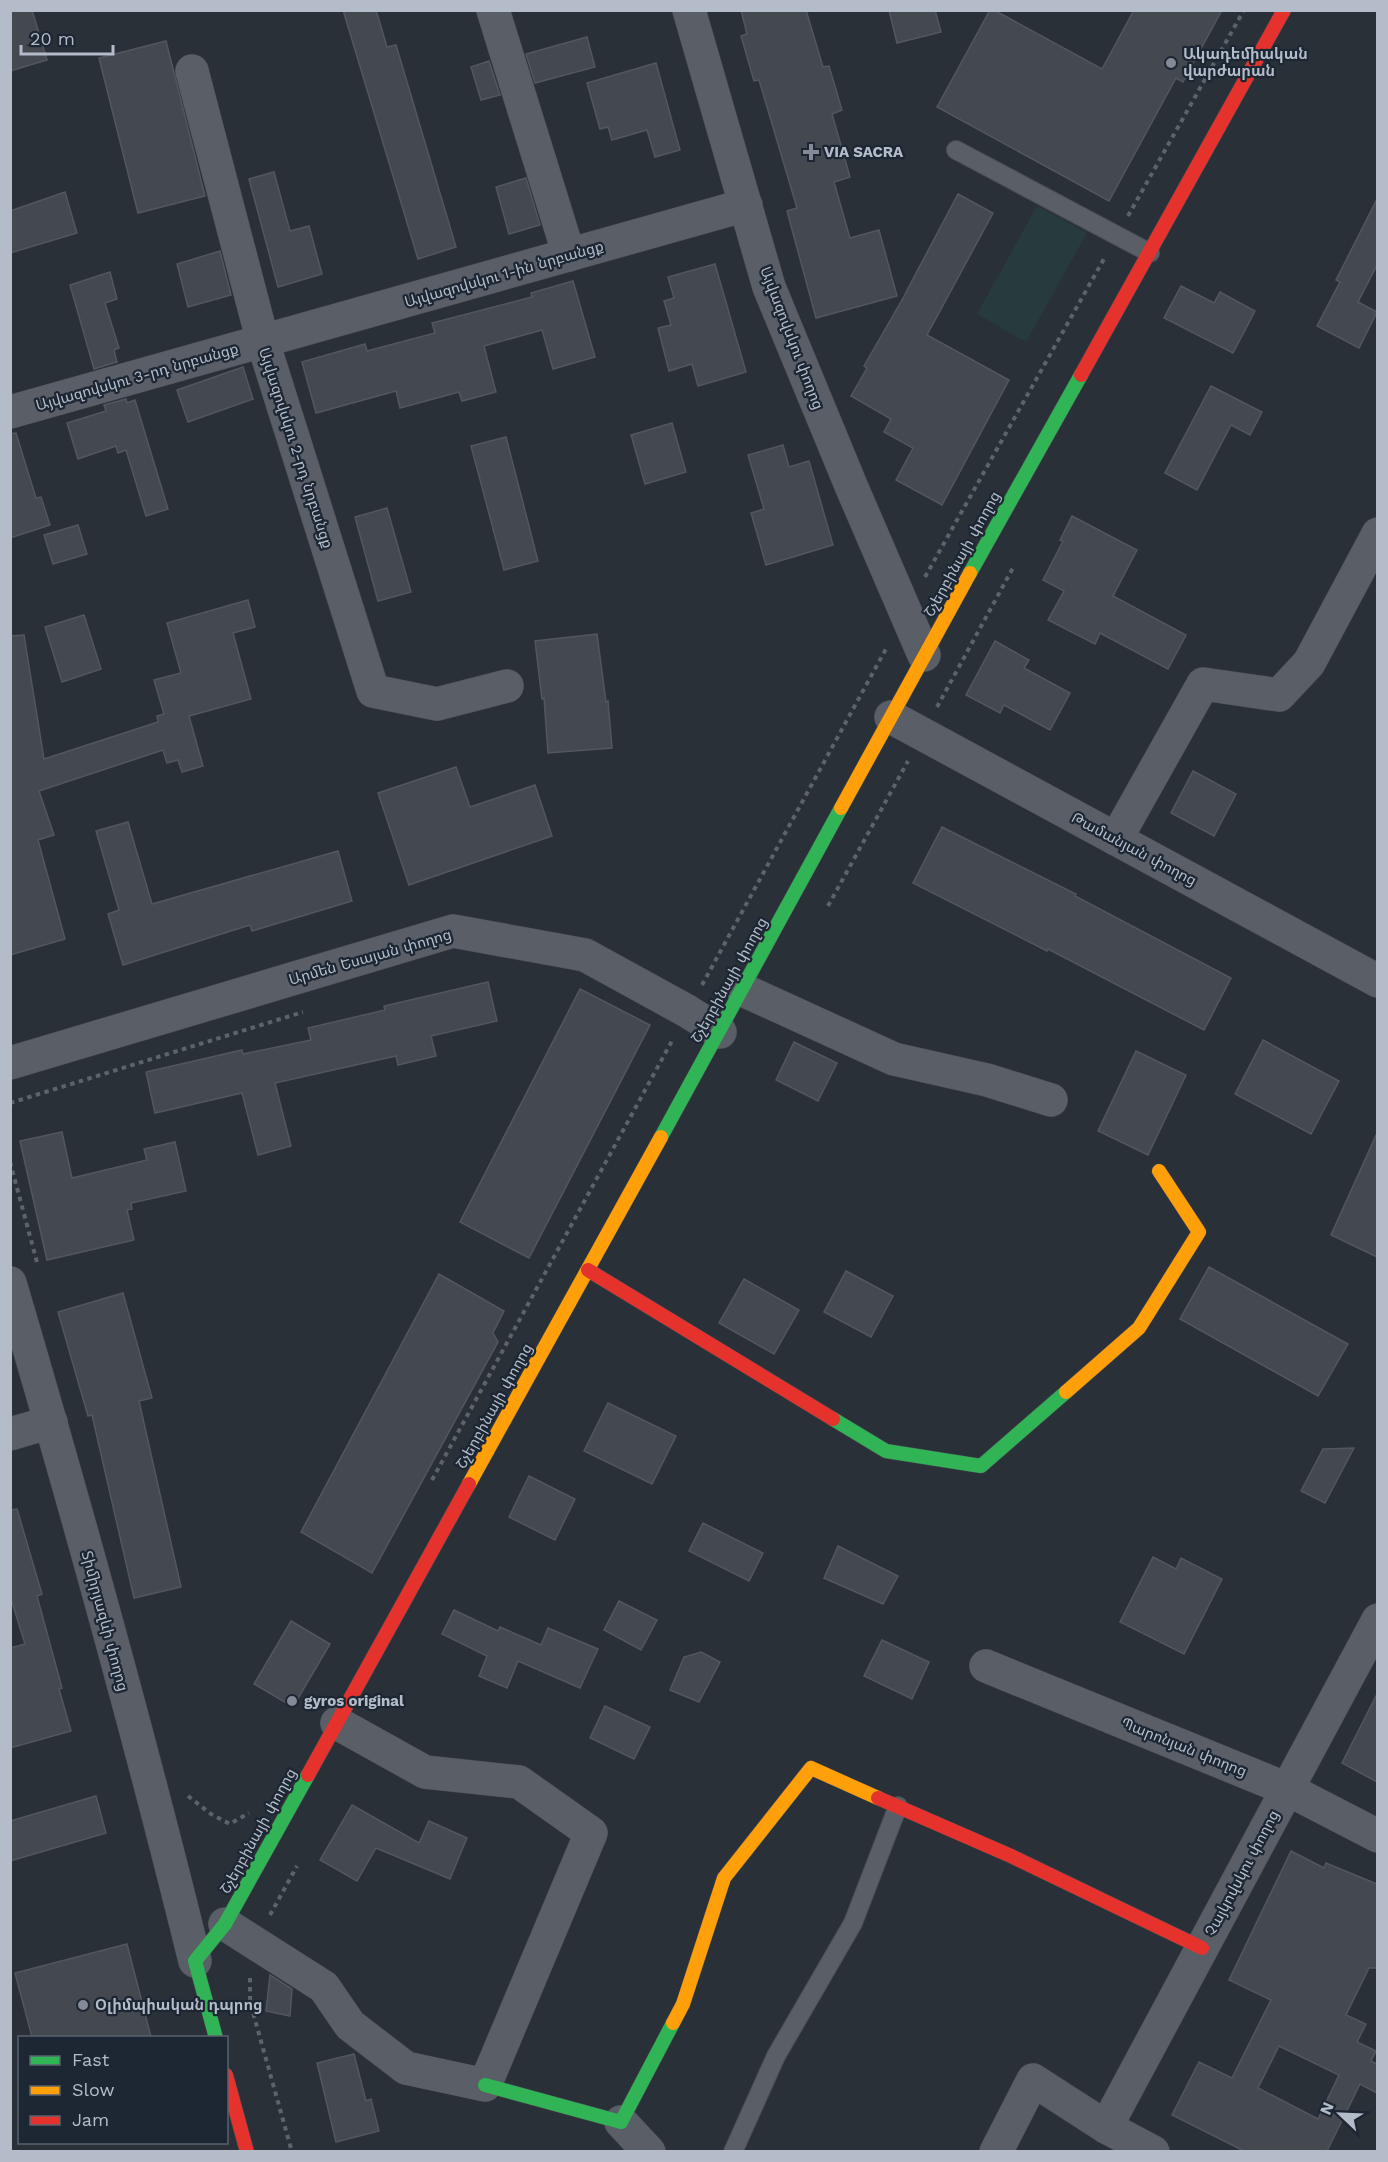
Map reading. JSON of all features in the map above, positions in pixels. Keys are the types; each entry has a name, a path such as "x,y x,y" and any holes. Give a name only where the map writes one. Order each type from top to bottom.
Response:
{"street":[{"path":"493,10 569,255"},
{"name":"Այվազովսկու փողոց","path":"689,10 769,287 924,655"},
{"name":"Շչերբինայի փողոց","path":"195,1961 225,1924 720,1032 924,655 1284,10"},
{"name":"Այվազովսկու 2-րդ նրբանցք","path":"192,71 262,342 374,690 436,704 507,686"},
{"name":"Այվազովսկու 1-ին նրբանցք","path":"262,342 746,206"},
{"name":"Այվազովսկու 3-րդ նրբանցք","path":"10,412 262,342"},
{"path":"1116,839 1203,684 1279,695 1309,663 1377,534"},
{"name":"Թամանյան փողոց","path":"891,717 1377,981"},
{"name":"Արմեն Եսայան փողոց","path":"10,1063 453,931 585,955 687,1011 720,1032"},
{"path":"743,990 894,1059 987,1080 1051,1100"},
{"path":"588,1270 886,1451 981,1466 1139,1328 1198,1232 1159,1172"},
{"name":"Տիմիրյազևի փողոց","path":"10,1282 51,1422 169,1853 195,1961"},
{"path":"10,1434 51,1422"},
{"name":"Չայկովսկու փողոց","path":"1106,2127 1377,1620"},
{"name":"Պարոնյան փողոց","path":"986,1666 1287,1789 1377,1836"},
{"path":"337,1723 425,1772 519,1782 591,1833 485,2085"},
{"path":"621,2122 683,2004 724,1878 811,1768 1011,1856 1202,1948"},
{"path":"225,1924 324,1987 350,2025 406,2068 485,2085 621,2122 649,2151"},
{"path":"195,1961 216,2036"},
{"path":"996,2151 1033,2080 1106,2127 1153,2151"},
{"path":"228,2082 247,2151"}],"lane":[{"path":"956,150 1150,253"},
{"path":"733,2151 776,2056 853,1923 898,1806"}],"path":[{"path":"426,1490 906,612 1244,10"},
{"path":"825,911 1019,556"},
{"path":"10,1103 307,1011"},
{"path":"210,1814 230,1824 249,1813"},
{"path":"292,2151 250,2002 250,1974 259,1935 298,1863"}],"green space":[{"path":"1037,206 1087,233 1026,342 977,314"}],"building":[{"path":"10,10 32,10 47,60 10,71"},
{"path":"343,10 376,10 387,47 396,45 456,247 418,259"},
{"path":"741,10 806,10 823,67 829,66 842,110 832,114 850,177 834,182 850,238 879,230 897,296 816,318 787,211 797,208 759,80 754,81 741,36 747,34"},
{"path":"889,10 935,10 941,32 897,43"},
{"path":"990,10 994,10 1102,69 1134,10 1222,10 1183,82 1176,78 1109,201 937,107"},
{"path":"587,37 595,67 535,83 526,54"},
{"path":"166,41 205,196 138,213 99,58"},
{"path":"489,61 500,95 481,100 471,67"},
{"path":"656,63 680,150 655,157 647,130 612,140 608,127 600,129 587,83"},
{"path":"274,172 290,231 309,226 322,274 278,287 249,179"},
{"path":"526,178 540,225 509,234 496,187"},
{"path":"65,192 77,233 10,253 10,211"},
{"path":"958,194 993,213 927,335 1009,380 942,505 896,480 913,448 884,432 891,419 851,396 867,368 864,366 906,293"},
{"path":"1377,199 1377,265 1358,302 1377,312 1359,348 1317,326 1340,282 1336,280"},
{"path":"220,251 231,295 188,307 177,264"},
{"path":"715,264 746,372 698,386 692,364 669,371 658,328 671,325 664,301 674,298 668,277"},
{"path":"110,272 117,299 105,303 119,348 114,350 117,362 94,369 70,285"},
{"path":"573,281 595,357 553,369 542,330 484,346 496,392 462,401 459,392 400,408 396,391 316,413 302,362 365,344 367,351 435,333 432,323 532,297 531,293"},
{"path":"1181,286 1214,303 1220,292 1255,311 1233,353 1164,318"},
{"path":"243,367 253,399 188,422 177,390"},
{"path":"1211,386 1262,412 1250,435 1231,425 1197,490 1165,473"},
{"path":"126,399 127,403 135,400 168,509 146,516 126,450 118,453 116,446 78,459 67,423 106,411 104,405"},
{"path":"672,423 686,472 645,484 631,435"},
{"path":"16,433 36,498 41,497 50,525 10,538 10,434"},
{"path":"506,437 538,561 504,570 471,446"},
{"path":"783,445 789,467 809,461 833,545 766,565 751,513 764,509 748,455"},
{"path":"387,508 411,592 378,601 355,517"},
{"path":"1072,516 1137,550 1113,596 1186,635 1168,669 1100,633 1095,644 1048,620 1064,591 1043,580 1063,541 1060,540"},
{"path":"78,525 87,554 53,564 44,535"},
{"path":"248,600 255,627 233,633 251,699 189,716 203,766 182,772 178,760 167,763 163,750 39,791 54,835 38,840 65,939 10,955 10,636 24,635 44,759 158,722 157,716 164,714 154,680 181,673 167,623"},
{"path":"84,615 101,669 62,682 45,627"},
{"path":"597,634 606,702 608,701 612,748 548,753 544,698 542,699 535,641"},
{"path":"995,641 1029,660 1024,668 1070,693 1050,730 1004,705 1000,713 966,695"},
{"path":"456,767 470,807 535,785 552,836 409,885 378,793"},
{"path":"1193,771 1236,794 1214,836 1171,813"},
{"path":"128,822 152,904 338,851 352,901 252,931 250,925 123,965 108,914 119,910 96,831"},
{"path":"942,827 1076,894 1075,896 1231,978 1204,1030 1048,949 1047,951 913,883"},
{"path":"488,982 497,1021 431,1036 436,1056 398,1065 396,1056 275,1083 291,1146 258,1155 242,1093 155,1113 146,1072 242,1050 243,1054 311,1040 308,1028 385,1010 384,1006"},
{"path":"580,989 650,1025 529,1258 460,1222"},
{"path":"1263,1040 1339,1081 1311,1134 1235,1094"},
{"path":"794,1042 837,1063 818,1101 776,1080"},
{"path":"1136,1051 1186,1075 1148,1155 1098,1131"},
{"path":"62,1132 72,1178 147,1160 144,1149 175,1142 186,1191 131,1203 132,1209 127,1210 134,1240 47,1260 20,1141"},
{"path":"1377,1133 1377,1257 1331,1235"},
{"path":"1209,1267 1348,1344 1318,1396 1180,1319"},
{"path":"846,1271 893,1296 871,1337 824,1312"},
{"path":"439,1274 504,1311 493,1333 498,1342 372,1573 301,1532"},
{"path":"744,1279 799,1310 774,1354 719,1323"},
{"path":"123,1293 152,1398 139,1401 181,1587 134,1598 92,1415 88,1416 58,1312"},
{"path":"608,1403 676,1436 652,1484 584,1451"},
{"path":"1354,1448 1325,1503 1301,1491 1323,1449"},
{"path":"529,1476 575,1499 555,1540 509,1517"},
{"path":"17,1509 42,1594 37,1596 71,1731 10,1748 10,1648 25,1644 10,1596 10,1510"},
{"path":"703,1523 763,1553 749,1581 689,1551"},
{"path":"838,1546 898,1576 883,1604 824,1578"},
{"path":"1153,1557 1176,1569 1181,1558 1222,1579 1184,1654 1120,1622"},
{"path":"619,1601 657,1620 641,1650 604,1630"},
{"path":"454,1610 498,1631 500,1627 541,1645 548,1628 598,1649 580,1688 518,1661 507,1688 479,1676 487,1656 442,1634"},
{"path":"291,1621 330,1644 293,1707 254,1684"},
{"path":"882,1640 929,1662 912,1699 864,1676"},
{"path":"701,1652 720,1662 699,1702 670,1690 684,1657"},
{"path":"1377,1694 1377,1782 1342,1763"},
{"path":"605,1706 650,1727 634,1759 590,1738"},
{"path":"96,1796 106,1833 10,1861 10,1821"},
{"path":"352,1805 419,1843 429,1821 467,1838 450,1879 376,1848 357,1881 320,1860"},
{"path":"1291,1851 1324,1868 1326,1863 1377,1884 1377,1968 1369,1968 1346,2015 1366,2024 1357,2042 1376,2051 1371,2061 1377,2064 1377,2093 1360,2084 1327,2151 1244,2151 1172,2115 1199,2062 1232,2078 1271,2000 1229,1980","holes":["1279,2046 1339,2075 1318,2119 1258,2088"]},
{"name":"Օլիմպիական դպրոց","path":"127,1944 151,2036 32,2036 15,1973"},
{"path":"270,1975 292,1989 290,2016 266,2011"},
{"path":"354,2054 366,2101 371,2099 379,2131 336,2142 317,2063"}],"traffic: fast":[{"path":"970,573 1081,375"},
{"path":"661,1137 841,808"},
{"path":"833,1419 886,1451 981,1466 1066,1392"},
{"path":"215,2036 195,1961 225,1924 308,1775"},
{"path":"485,2085 621,2122 673,2023"}],"traffic: slow":[{"path":"841,808 970,573"},
{"path":"469,1484 661,1137"},
{"path":"1066,1392 1139,1328 1199,1232 1159,1171"},
{"path":"673,2023 683,2004 724,1878 811,1768 878,1798"}],"traffic: jam":[{"path":"1081,375 1284,10"},
{"path":"588,1270 833,1419"},
{"path":"308,1775 469,1484"},
{"path":"878,1798 1011,1856 1202,1948"},
{"path":"228,2082 247,2152"}],"place":[{"name":"Ակադեմիական վարժարան","path":"1171,63"},
{"name":"VIA SACRA","path":"811,152"},
{"name":"gyros original","path":"292,1701"},
{"name":"Օլիմպիական դպրոց","path":"83,2005"}]}
